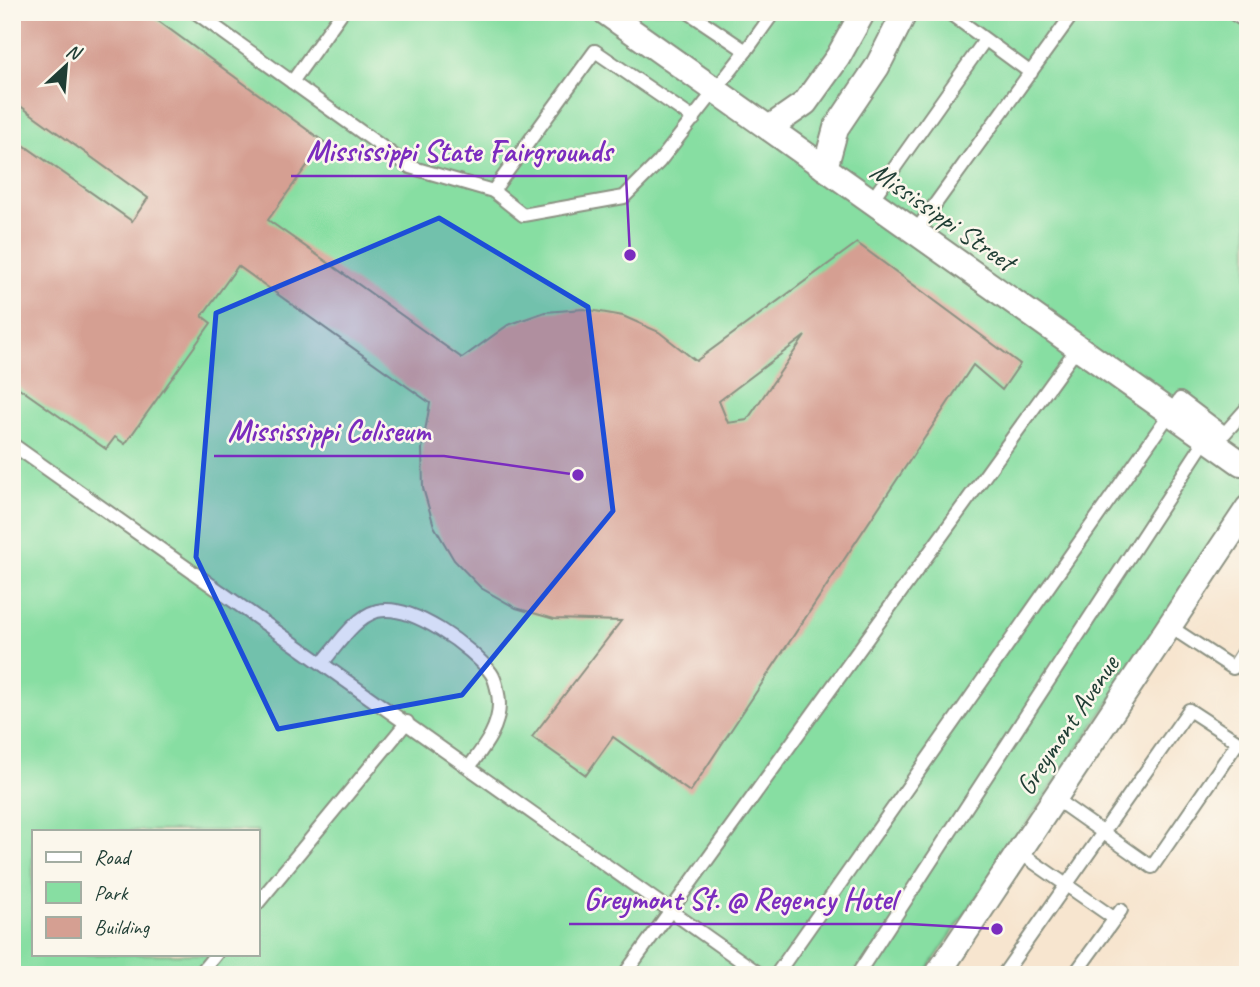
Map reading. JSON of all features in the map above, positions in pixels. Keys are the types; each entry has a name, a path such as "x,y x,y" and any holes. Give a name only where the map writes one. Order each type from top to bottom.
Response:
{"street":[{"name":"Mississippi Street","path":"606,12 1206,439 1241,463 1248,461"},
{"path":"769,128 805,103 838,57 863,12"},
{"path":"825,168 836,128 877,67 905,12"},
{"name":"Greymont Avenue","path":"937,975 1248,508"}],"lane":[{"path":"195,12 410,167 493,191 523,215 624,197 717,92 774,12"},
{"path":"292,82 342,12"},
{"path":"688,12 746,51"},
{"path":"948,12 1031,73"},
{"path":"915,232 1074,12"},
{"path":"1231,12 1248,23"},
{"path":"871,201 985,40"},
{"path":"493,191 595,51 694,119"},
{"path":"624,975 1078,348"},
{"path":"776,975 1180,399 1225,433 1248,407"},
{"path":"858,975 1206,439"},
{"path":"12,444 470,766 761,975"},
{"path":"323,663 351,629 377,611 414,614 470,651 493,675 499,705 493,734 470,766"},
{"path":"1169,626 1233,668 1248,645"},
{"path":"1003,975 1067,883 1103,832 1189,710 1238,743 1149,871 1103,832 1054,798"},
{"path":"259,902 407,722"},
{"path":"1019,852 1118,914 1073,975"},
{"path":"199,975 214,956"}],"highlighted area":[{"path":"439,218 588,307 613,511 462,695 278,729 196,557 216,313"}],"green space":[{"path":"12,12 1248,12 1248,498 924,975 12,975"}],"building":[{"path":"16,12 146,12 324,142 268,220 462,358 508,325 545,312 584,309 623,316 659,332 696,361 857,243 1020,364 1002,390 973,365 690,792 613,737 586,775 532,737 621,621 554,619 516,608 481,588 454,560 434,526 423,488 422,449 430,403 238,266 202,316 211,323 125,444 115,437 106,449 12,383 12,137 132,221 148,198 12,100 12,18","holes":["805,336 747,420 728,423 719,401"]}],"place":[{"name":"Mississippi State Fairgrounds","path":"630,255"},
{"name":"Mississippi Coliseum","path":"578,475"},
{"name":"Greymont St. @ Regency Hotel","path":"997,929"}]}
